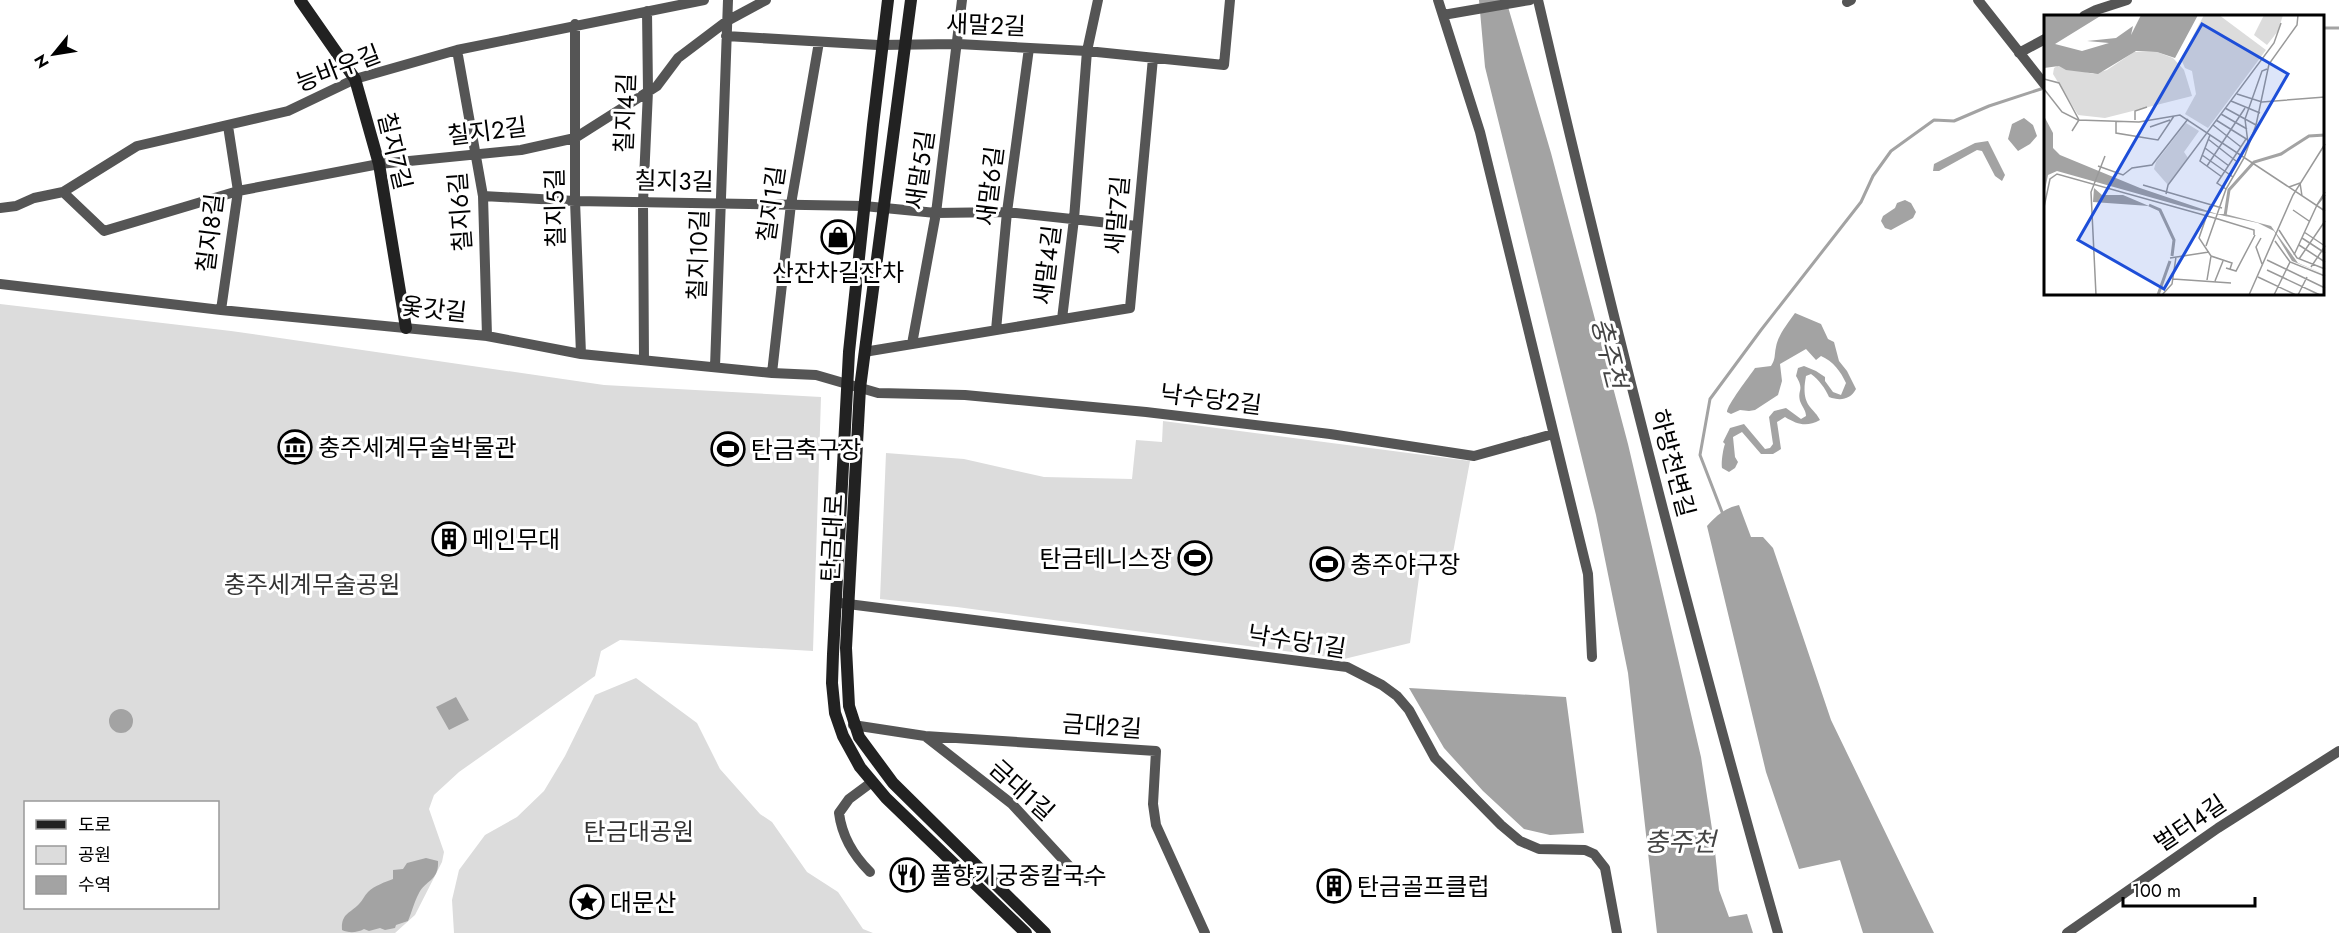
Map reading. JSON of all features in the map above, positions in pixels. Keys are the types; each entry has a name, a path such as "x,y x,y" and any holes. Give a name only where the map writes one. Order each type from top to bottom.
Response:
{"main road":[{"name":"칠지7길","path":"300,0 355,79 379,164 406,328"},
{"name":"탄금대로","path":"888,0 846,383 832,673 835,713 849,748 872,782 907,819 1026,933"},
{"name":"탄금대로","path":"911,0 860,388 847,687 853,725 867,749 893,783 1045,933"}],"street":[{"name":"능바우길","path":"0,208 16,206 34,198 63,192 137,146 288,111 355,79 457,50 575,24 704,0"},
{"path":"728,0 726,36 883,45"},
{"name":"칠지2길","path":"63,192 104,231 238,191 379,164 521,150 575,138 657,86 678,58 727,21 766,0"},
{"name":"새말5길","path":"912,344 936,213 962,0"},
{"name":"새말4길","path":"864,352 1062,319 1074,219 1087,51 1098,0"},
{"name":"새말2길","path":"883,45 958,44 1087,51 1224,65 1230,0"},
{"path":"1438,0 1480,132 1587,574 1592,657"},
{"path":"1443,15 1530,0"},
{"name":"하방천변길","path":"1538,0 1630,384 1778,933"},
{"path":"1978,0 2044,84"},
{"path":"2086,15 2127,0"},
{"name":"칠지4길","path":"644,360 643,202 648,91 647,11"},
{"name":"칠지5길","path":"575,24 575,201 581,354"},
{"name":"칠지10길","path":"715,367 726,36"},
{"path":"2019,53 2044,40"},
{"name":"칠지1길","path":"772,374 790,204 819,42"},
{"name":"새말6길","path":"996,330 1007,212 1029,48"},
{"name":"칠지6길","path":"457,50 483,196 487,336"},
{"name":"새말7길","path":"1062,319 1130,308 1153,58"},
{"name":"칠지8길","path":"221,310 238,191 228,126"},
{"name":"칠지3길","path":"483,196 575,201 864,206 936,213 1007,212 1137,226"},
{"name":"옻갓길","path":"0,284 221,310 487,336 581,354 772,374 816,375 860,388"},
{"name":"낙수당2길","path":"860,388 884,394 965,395 1146,412 1341,436 1474,456 1553,434"},
{"name":"낙수당1길","path":"836,603 1347,667 1382,685 1397,696 1409,710 1435,758 1501,825 1520,841 1539,849 1585,850 1594,854 1605,868 1617,933"},
{"name":"금대2길","path":"853,725 925,736 1156,751 1153,804 1156,825 1205,933"},
{"name":"금대1길","path":"925,736 1012,804 1070,867 1086,878"},
{"name":"벌터4길","path":"2067,933 2218,828 2339,751"},
{"path":"870,872 858,860 847,843 841,829 840,813 849,800 872,782"}],"green space":[{"name":"충주세계무술공원","path":"0,304 231,331 604,385 821,397 813,651 620,640 601,651 595,676 459,772 434,795 429,809 444,852 442,862 415,915 395,933 0,933"},
{"path":"1163,421 1470,461 1452,558 1422,555 1410,643 1344,659 957,607 880,599 886,453 964,459 1044,477 1132,479 1136,440 1162,442"},
{"name":"탄금대공원","path":"636,678 697,723 720,769 760,814 772,822 807,872 838,892 863,929 873,933 454,933 452,900 459,870 485,835 517,817 544,791 565,756 595,695"}],"water":[{"name":"충주천","path":"1479,0 1506,0 1551,153 1628,444 1701,757 1719,890 1729,917 1747,914 1753,933 1657,933 1628,673 1596,515 1485,67"},
{"path":"2024,118 2033,125 2037,136 2030,144 2018,151 2008,139 2012,124"},
{"path":"1988,141 2005,175 2002,181 1995,176 1982,151 1977,150 1939,171 1933,171 1934,164 1975,143"},
{"path":"1905,200 1911,203 1916,212 1913,218 1891,230 1885,228 1881,221 1883,216 1895,208 1897,203"},
{"path":"1795,313 1821,324 1828,339 1834,342 1839,361 1856,389 1848,397 1841,399 1829,397 1822,384 1814,376 1811,374 1806,376 1806,400 1820,420 1811,424 1802,424 1785,417 1777,422 1781,449 1773,454 1761,454 1742,432 1733,437 1735,457 1738,462 1729,472 1722,468 1722,463 1725,444 1723,442 1730,428 1744,424 1765,449 1770,448 1773,444 1769,417 1774,411 1786,408 1801,419 1806,416 1799,397 1800,385 1796,376 1798,368 1804,366 1816,371 1825,377 1825,381 1833,392 1841,395 1846,383 1833,364 1821,356 1816,360 1806,349 1780,364 1782,381 1778,395 1755,410 1740,410 1731,414 1727,412 1734,397 1755,368 1771,366 1779,338"},
{"path":"1739,505 1751,537 1763,537 1773,548 1831,720 1934,933 1863,933 1840,860 1799,869 1766,772 1707,526 1722,512"},
{"path":"1409,688 1566,697 1584,833 1550,835 1524,829 1483,791 1444,748"},
{"path":"456,697 469,720 449,730 436,707"},
{"path":"121,709 126,710 132,716 132,726 126,732 121,733 116,732 110,726 109,721 110,716 116,710"},
{"path":"426,858 438,861 438,868 419,893 408,921 385,930 380,928 347,932 342,930 346,915 370,890 393,879 393,870 403,869 407,863"}],"waterway":[{"path":"2324,28 2339,28"},
{"path":"1722,512 1700,455 1710,399 1861,202 1873,176 1891,151 1934,120 1954,121 1989,106 2044,88"}],"place":[{"name":"산잔차길잔차","path":"838,237"},
{"name":"충주세계무술박물관","path":"295,447"},
{"name":"탄금축구장","path":"728,449"},
{"name":"메인무대","path":"449,539"},
{"name":"탄금테니스장","path":"1195,558"},
{"name":"충주야구장","path":"1327,564"},
{"name":"풀향기궁중칼국수","path":"907,875"},
{"name":"탄금골프클럽","path":"1334,886"},
{"name":"대문산","path":"587,902"}]}
